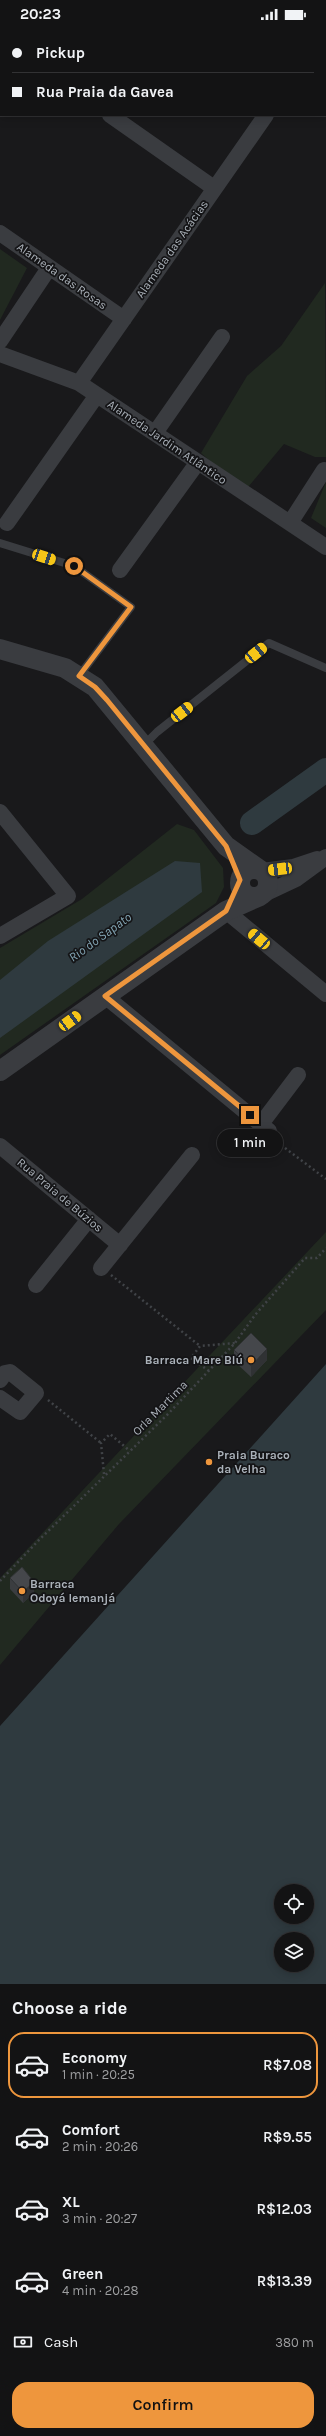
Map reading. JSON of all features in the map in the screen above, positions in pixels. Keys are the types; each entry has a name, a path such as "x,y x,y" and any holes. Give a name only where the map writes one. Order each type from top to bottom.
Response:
{"street":[{"path":"111,116 214,188"},
{"name":"Alameda das Acácias","path":"79,383 265,116"},
{"name":"Alameda das Rosas","path":"0,234 124,319"},
{"path":"0,341 49,268"},
{"path":"155,433 222,337"},
{"name":"Alameda Jardim Atlântico","path":"0,354 79,383 326,547"},
{"path":"7,523 97,395"},
{"path":"120,570 198,462"},
{"path":"290,523 324,470"},
{"path":"0,649 65,668 95,687 226,846 261,870 269,883 261,895"},
{"path":"0,812 68,896 0,936"},
{"path":"226,846 246,894 261,895"},
{"path":"226,911 246,871 253,869 261,870 293,867 326,856"},
{"path":"0,1071 226,911 301,876 326,856"},
{"path":"226,911 326,994"},
{"path":"105,996 265,1128 298,1075"},
{"name":"Rua Praia de Búzios","path":"0,1146 120,1245"},
{"path":"101,1268 192,1155"},
{"path":"36,1285 89,1219"},
{"path":"0,1380 5,1373 10,1372 36,1393 20,1412 0,1398"}],"lane":[{"path":"0,543 74,566 131,607 79,676"},
{"path":"144,745 157,732 268,643 326,668"}],"path":[{"path":"265,1128 276,1142 326,1179"},
{"name":"Orla Martima","path":"0,1581 209,1371 235,1343 255,1315 305,1258 317,1258 326,1248"},
{"path":"101,1268 200,1346 235,1343"},
{"path":"200,1346 191,1358 209,1371"},
{"path":"36,1393 42,1394 101,1443 104,1475"},
{"path":"101,1443 110,1434 130,1451"}],"shaded area":[{"path":"0,249 27,268 0,320"},
{"path":"325,283 326,457 315,457 284,444 244,492 201,453 247,376 281,346"},
{"path":"326,482 326,528 311,518"},
{"path":"177,824 194,830 223,868 224,887 216,903 0,1055 0,948 82,899"},
{"path":"326,1232 326,1310 119,1524 0,1665 0,1578"}],"water":[{"path":"175,861 200,863 202,892 0,1038 0,980 48,941"},
{"path":"326,1364 326,1984 0,1984 0,1726"}],"building":[{"path":"251,1333 267,1349 251,1366 234,1350"},
{"path":"22,1567 34,1582 23,1592 10,1578"}],"waterway":[{"name":"Rio do Sapato","path":"252,823 326,770"}],"place":[{"name":"Barraca Mare Blú","path":"251,1360"},
{"name":"Praia Buraco da Velha","path":"209,1462"},
{"name":"Barraca Odoyá Iemanjá","path":"22,1591"}],"route":[{"path":"74,566 131,607 79,676 95,687 107,700 213,832 226,846 240,880 233,900 226,911 105,996 250,1115"}]}
